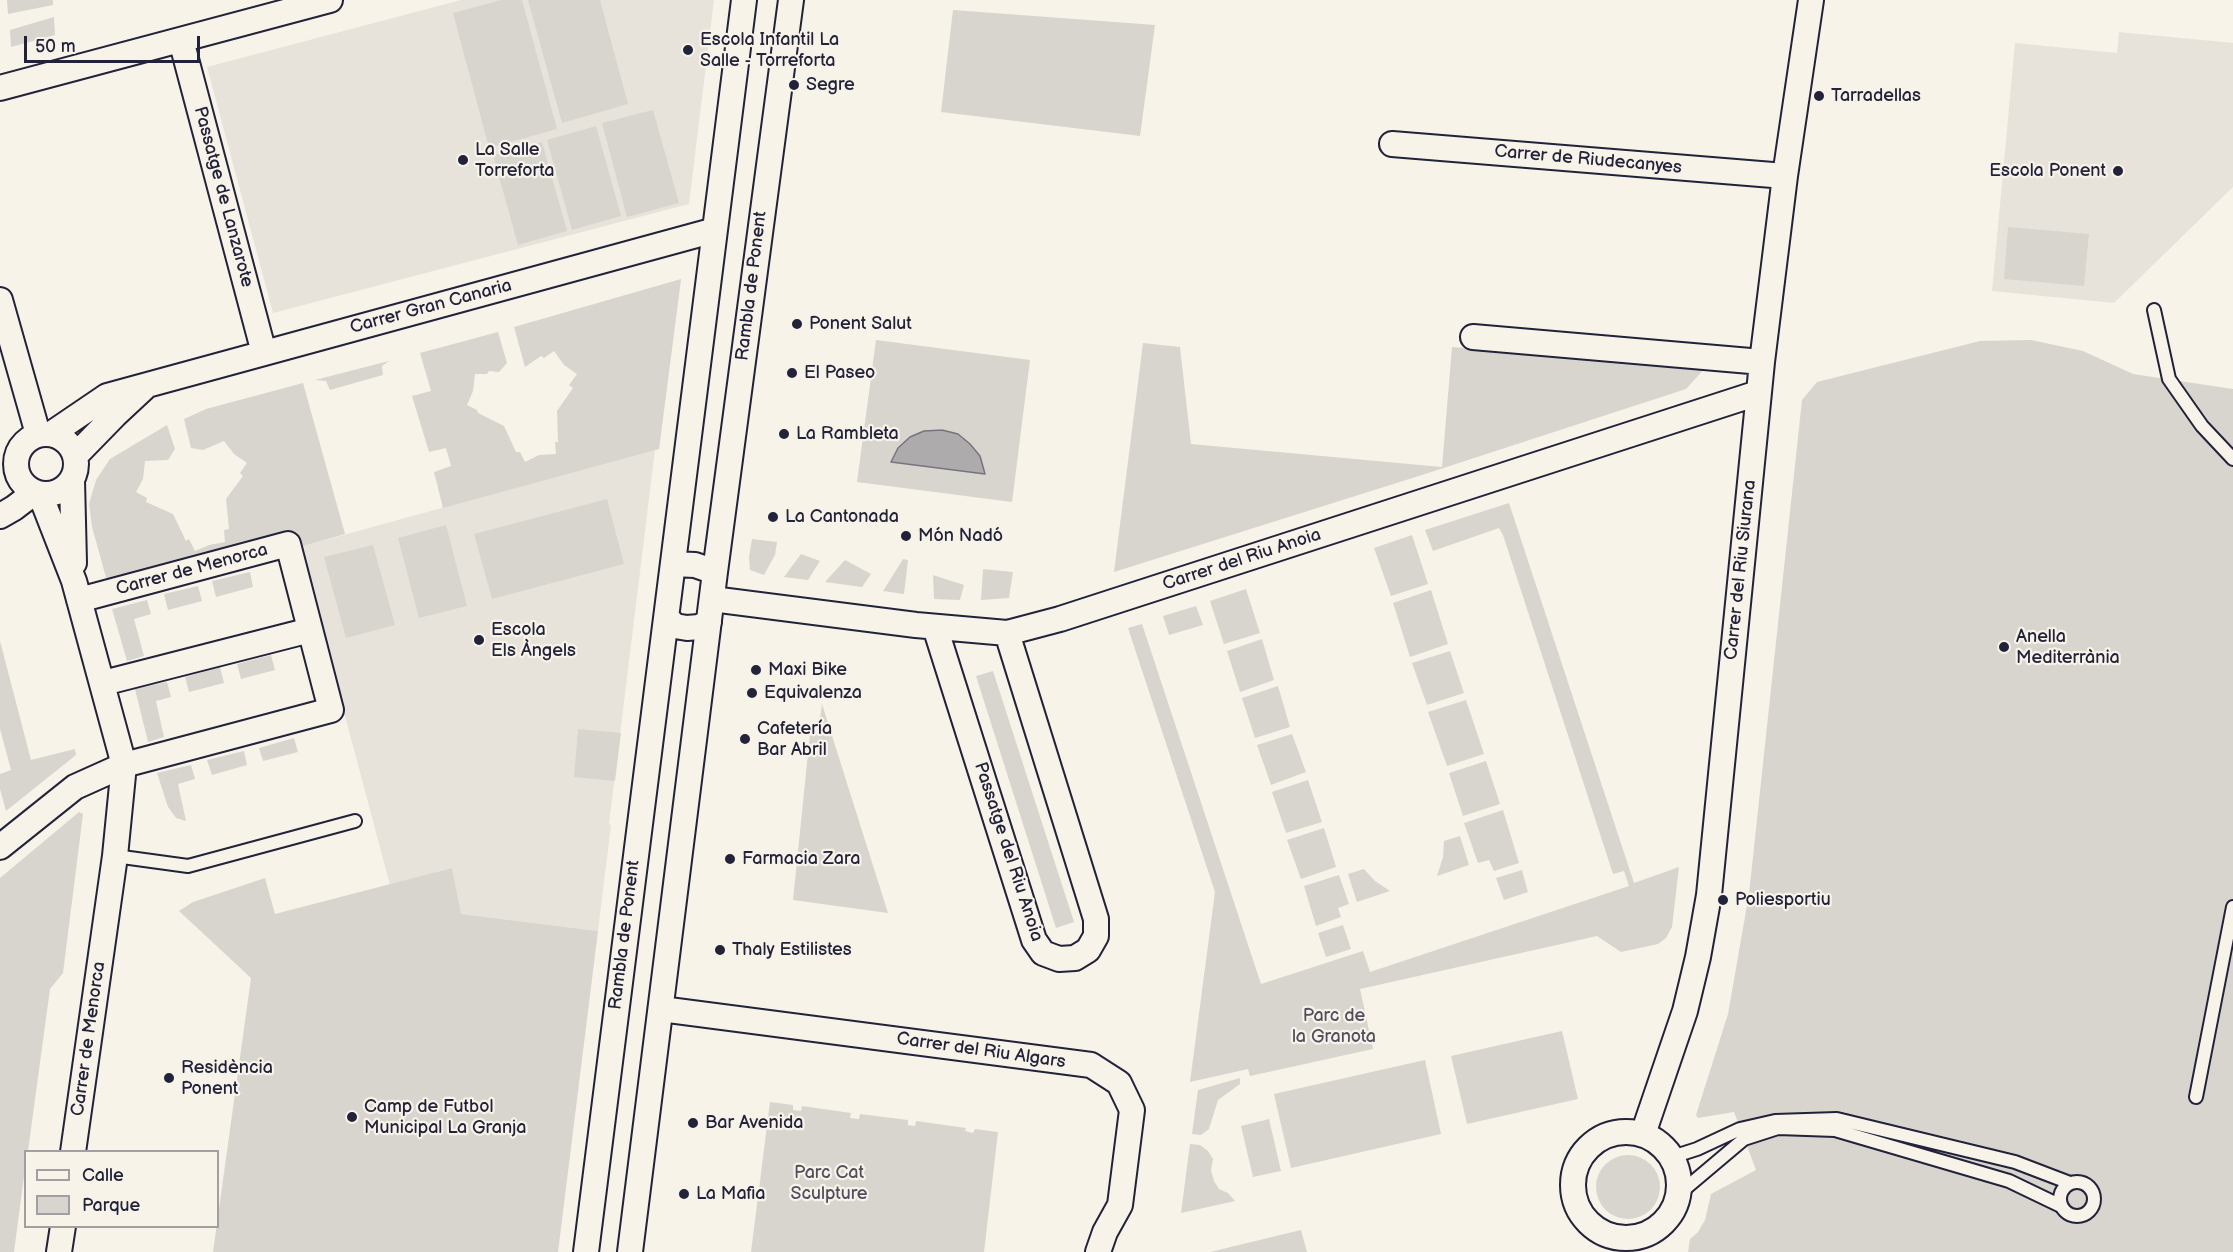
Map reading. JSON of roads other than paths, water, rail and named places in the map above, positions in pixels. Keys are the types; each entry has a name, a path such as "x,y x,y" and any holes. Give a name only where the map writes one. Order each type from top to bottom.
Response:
{"street":[{"path":"0,88 330,0"},
{"name":"Rambla de Ponent","path":"586,1252 744,0"},
{"name":"Rambla de Ponent","path":"630,1252 715,572 791,0"},
{"name":"Carrer del Riu Siurana","path":"1643,1134 1685,1011 1709,895 1758,393 1810,0"},
{"name":"Passatge de Lanzarote","path":"182,40 264,353"},
{"name":"Carrer de Riudecanyes","path":"1392,144 1785,176"},
{"name":"Carrer Gran Canaria","path":"44,434 107,396 716,230"},
{"path":"0,300 44,434"},
{"path":"1473,337 1762,362"},
{"name":"Carrer Gran Canaria","path":"74,468 115,415 147,385"},
{"name":"Carrer del Riu Anoia","path":"710,611 1008,633 1060,619 1758,393"},
{"path":"44,434 62,438 70,446 74,468 64,489 53,494 38,493 20,481 16,470 8,468 27,440 44,434"},
{"name":"Carrer de Menorca","path":"74,468 77,590"},
{"path":"0,516 38,493"},
{"name":"Carrer de Menorca","path":"38,493 77,590 124,765 115,856 73,1150"},
{"name":"Carrer de Menorca","path":"77,590 288,544 331,710 124,765"},
{"path":"673,564 695,565 715,572"},
{"path":"667,618 675,626 699,627 710,611"},
{"name":"Passatge del Riu Anoia","path":"935,627 1034,940 1043,953 1059,959 1074,958 1088,950 1096,936 1096,919 1008,633"},
{"path":"103,683 310,630"},
{"path":"0,847 75,787 124,765"},
{"name":"Carrer del Riu Algars","path":"661,1009 1091,1065 1119,1083 1132,1110 1120,1205 1105,1232 1098,1252"},
{"path":"1626,1132 1643,1134 1659,1143 1672,1157 1679,1174 1680,1193 1674,1210 1663,1225 1647,1235 1607,1244 1583,1217 1575,1202 1572,1185 1577,1161 1595,1142 1610,1134 1626,1132"},
{"path":"59,1252 63,1228"}],"lane":[{"path":"2154,310 2169,379 2202,426 2233,459"},
{"path":"115,856 188,866 355,821"},
{"path":"2196,1097 2233,907"},
{"path":"1672,1157 1697,1149 1740,1129 1775,1120 1837,1119 2015,1162 2070,1183 2087,1185 2093,1194 2092,1206 2085,1214 2074,1216 2068,1214 2061,1206 2009,1181 1835,1130 1778,1128 1744,1138 1680,1193"},
{"path":"2061,1206 2060,1195 2070,1183"}],"place":[{"name":"Escola Infantil La Salle - Torreforta","path":"688,50"},
{"name":"Segre","path":"794,85"},
{"name":"Tarradellas","path":"1819,96"},
{"name":"La Salle Torreforta","path":"463,160"},
{"name":"Escola Ponent","path":"2118,171"},
{"name":"Ponent Salut","path":"797,324"},
{"name":"El Paseo","path":"792,373"},
{"name":"La Rambleta","path":"784,434"},
{"name":"La Cantonada","path":"773,517"},
{"name":"Món Nadó","path":"906,536"},
{"name":"Escola Els Àngels","path":"479,640"},
{"name":"Anella Mediterrània","path":"2004,647"},
{"name":"Maxi Bike","path":"756,670"},
{"name":"Equivalenza","path":"752,693"},
{"name":"Cafetería Bar Abril","path":"745,739"},
{"name":"Farmacia Zara","path":"730,859"},
{"name":"Poliesportiu","path":"1723,900"},
{"name":"Thaly Estilistes","path":"720,950"},
{"name":"Residència Ponent","path":"169,1078"},
{"name":"Camp de Futbol Municipal La Granja","path":"352,1117"},
{"name":"Bar Avenida","path":"693,1123"},
{"name":"La Mafia","path":"684,1194"}],"park label":[{"name":"Parc de la Granota","path":"1334,1026"},
{"name":"Parc Cat Sculpture","path":"829,1183"}]}
